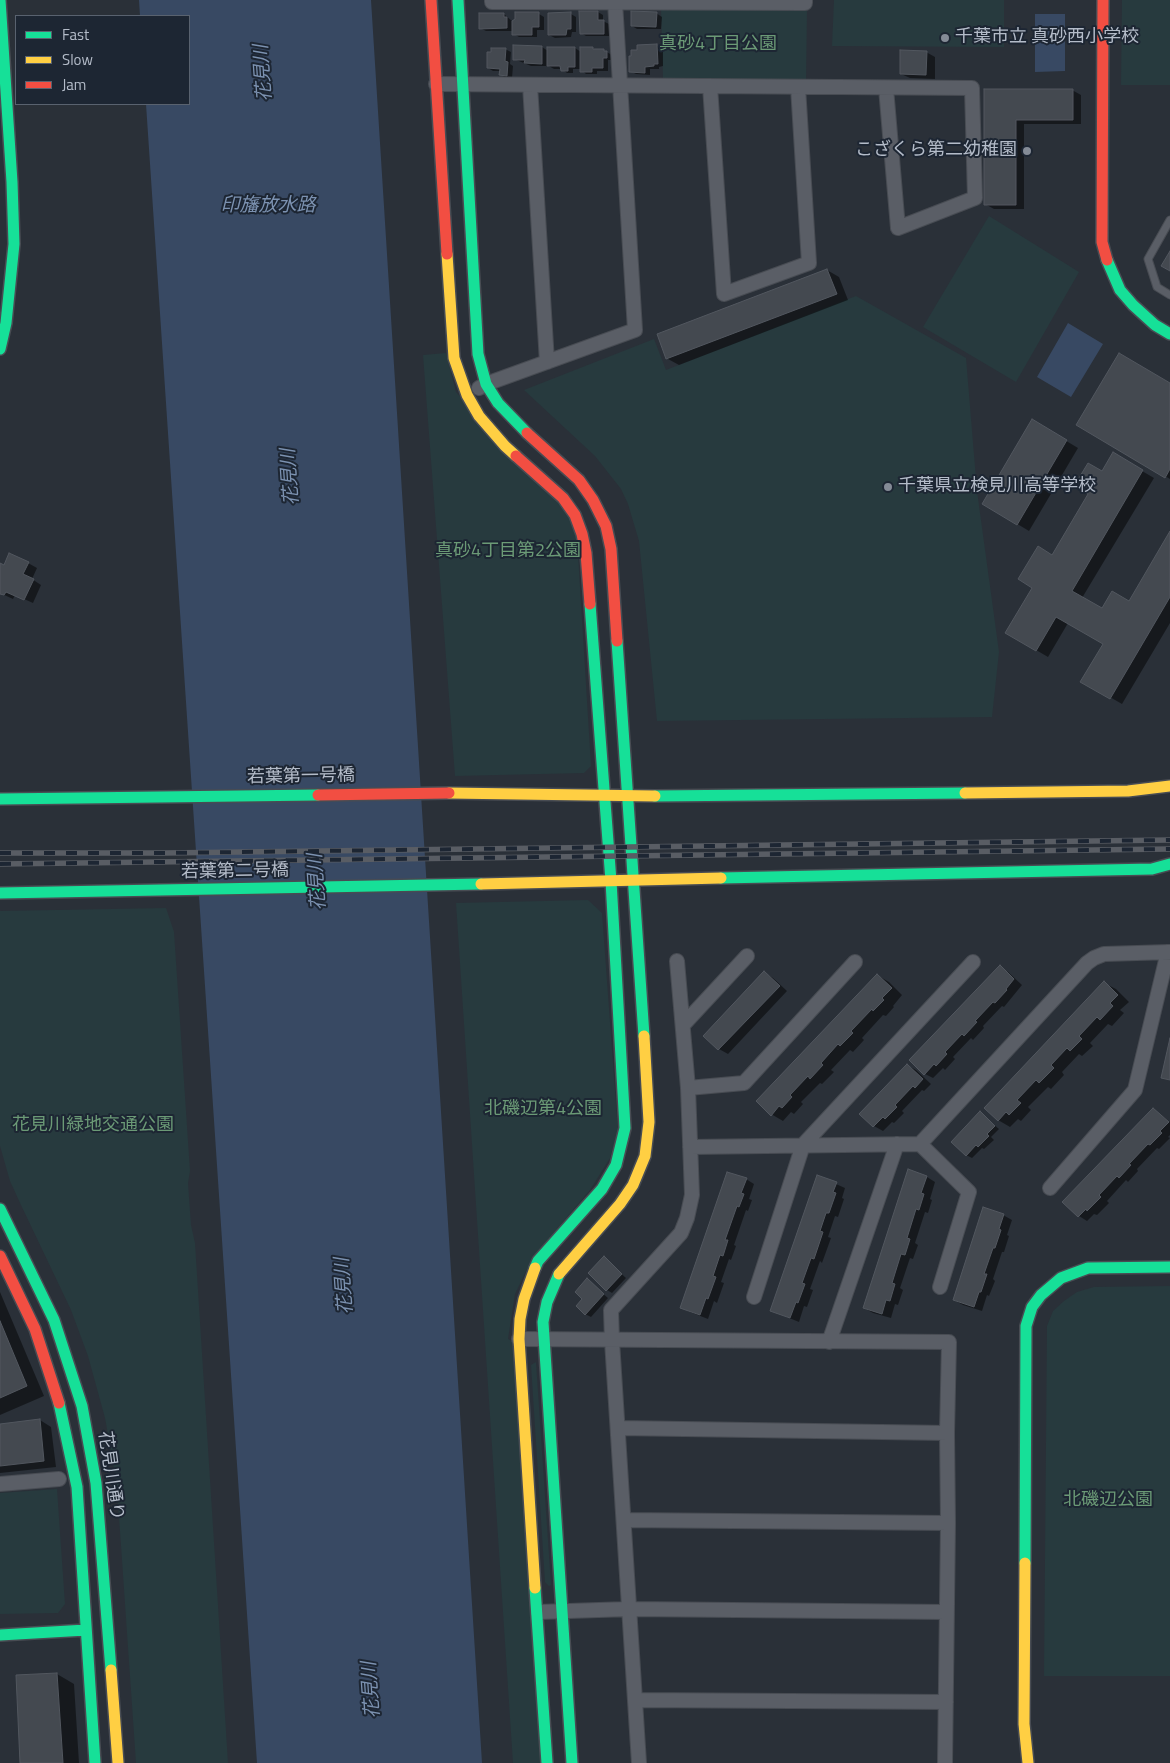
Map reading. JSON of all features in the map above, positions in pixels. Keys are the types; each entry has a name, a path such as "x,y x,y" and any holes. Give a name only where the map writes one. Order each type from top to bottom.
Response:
{"street":[{"path":"0,0 12,182 14,244 6,323 0,349"},
{"path":"431,0 454,358 467,395 479,416 505,446 563,498 575,515 582,534 586,553 611,881 625,1128 616,1165 602,1189 538,1261 524,1298 520,1319 519,1339 547,1763"},
{"path":"458,0 478,354 486,384 498,403 522,429 578,480 593,500 606,526 611,549 634,880 649,1122 645,1156 633,1186 620,1204 561,1271 547,1302 543,1322 572,1763"},
{"path":"492,0 492,2 805,3 805,0"},
{"path":"1103,0 1102,242 1120,290 1155,325 1170,334"},
{"path":"467,395 486,384 635,330 615,2"},
{"path":"436,84 972,88 975,198 898,228 886,88"},
{"path":"530,84 547,362"},
{"path":"710,86 724,294 809,263 798,87"},
{"name":"若葉第一号橋","path":"0,799 454,793 627,796 1128,791 1170,786"},
{"name":"若葉第二号橋","path":"0,893 461,885 1152,869 1170,864"},
{"path":"920,1144 1094,958 1104,954 1169,952 1136,1090 1050,1188"},
{"path":"683,1025 747,956"},
{"path":"639,1763 611,1310 681,1233 692,1196 688,1088 677,961"},
{"path":"688,1088 744,1084 854,962"},
{"path":"754,1297 803,1145 973,962"},
{"path":"829,1342 897,1144"},
{"path":"690,1147 920,1144 969,1192 940,1286"},
{"name":"花見川通り","path":"0,1209 54,1320 82,1406 96,1483 118,1763"},
{"name":"花見川通り","path":"0,1256 35,1329 62,1411 77,1487 95,1763"},
{"path":"1028,1763 1024,1724 1026,1326 1032,1307 1041,1295 1061,1278 1088,1268 1170,1267"},
{"path":"519,1339 949,1342 945,1763"},
{"path":"618,1428 947,1433"},
{"path":"0,1484 58,1479"},
{"path":"624,1520 948,1523"},
{"path":"538,1612 629,1610 946,1612"},
{"path":"0,1635 86,1630"},
{"path":"635,1700 946,1702"}],"lane":[{"path":"1170,220 1148,259 1157,287 1170,295"}],"green space":[{"path":"834,0 1004,0 1004,47 832,46"},
{"path":"1122,0 1170,0 1170,85 1121,85"},
{"name":"真砂4丁目公園","path":"661,9 807,10 806,82 663,79"},
{"path":"989,216 1079,272 1016,382 923,327"},
{"path":"856,296 966,358 977,491 999,652 992,717 657,721 639,541 628,504 621,489 595,456 524,390 654,339 666,370"},
{"name":"真砂4丁目第2公園","path":"446,353 456,392 568,513 577,538 591,766 584,773 455,776 423,355"},
{"name":"北磯辺第4公園","path":"588,900 602,913 618,1131 610,1158 590,1190 533,1257 515,1294 508,1339 514,1342 541,1763 513,1763 456,903"},
{"name":"花見川緑地交通公園","path":"166,908 174,932 190,1171 188,1183 191,1225 195,1243 228,1763 136,1763 116,1480 105,1418 88,1356 71,1310 10,1181 0,1146 0,911"},
{"name":"北磯辺公園","path":"1170,1286 1170,1676 1044,1676 1047,1326 1053,1311 1077,1292 1094,1287"},
{"path":"536,1362 551,1585 549,1586 545,1582 531,1365"},
{"path":"57,1489 65,1604 58,1613 0,1614 0,1493"}],"water":[{"name":"印旛放水路","path":"139,0 371,0 482,1763 257,1763 146,105 190,105 190,15 140,15"},
{"path":"1035,14 1065,14 1065,71 1035,72"},
{"path":"1068,323 1103,344 1071,397 1037,377"}],"building":[{"path":"579,11 598,11 598,20 604,20 604,34 580,34"},
{"path":"631,11 657,12 656,27 631,26"},
{"path":"515,12 539,12 539,27 532,27 532,35 512,35 512,21 515,19"},
{"path":"571,12 571,29 567,29 566,35 548,35 548,13"},
{"path":"479,13 504,13 504,17 507,17 507,28 479,29"},
{"path":"657,44 658,64 645,67 645,73 629,72 631,50 637,50 637,45"},
{"path":"513,45 542,46 542,64 524,63 525,60 513,60"},
{"path":"547,47 575,47 575,67 568,67 568,71 561,71 560,66 547,66"},
{"path":"580,47 593,47 593,49 604,49 604,51 607,51 607,58 603,58 603,68 592,68 592,72 580,72"},
{"path":"491,48 506,48 507,76 499,75 500,69 487,68 487,52 491,52"},
{"path":"900,50 927,51 926,75 900,74"},
{"path":"984,89 1073,89 1073,120 1016,120 1016,205 984,205"},
{"path":"1170,251 1170,271 1161,266"},
{"path":"827,269 837,294 666,359 657,334"},
{"path":"1119,353 1170,383 1170,469 1165,478 1076,425"},
{"path":"1032,419 1067,440 1017,525 982,504"},
{"path":"1113,452 1143,470 1072,591 1102,608 1112,591 1129,601 1170,531 1170,597 1110,699 1080,682 1103,644 1056,617 1036,651 1005,633 1032,588 1018,579 1038,546 1052,555 1088,494 1074,486 1088,463 1102,471"},
{"path":"9,553 29,562 23,574 34,579 24,600 6,592 4,595 0,594 0,563 4,565"},
{"path":"1000,965 1014,979 1007,990 975,1021 977,1022 964,1036 962,1034 945,1052 947,1054 936,1066 934,1064 924,1075 909,1060"},
{"path":"764,971 780,986 718,1050 703,1036"},
{"path":"877,974 892,988 882,998 884,1000 873,1011 872,1009 851,1031 853,1033 840,1046 838,1044 821,1063 823,1065 810,1079 808,1076 790,1095 792,1097 782,1108 779,1106 771,1116 756,1101"},
{"path":"1104,981 1118,995 1110,1003 1113,1006 1100,1020 1097,1017 1079,1036 1082,1039 1070,1051 1067,1048 1051,1065 1054,1068 1039,1083 1036,1080 1017,1100 1021,1103 1009,1115 1006,1112 998,1121 984,1108"},
{"path":"1170,1038 1170,1080 1161,1078"},
{"path":"907,1064 923,1079 915,1088 913,1086 885,1119 883,1117 873,1127 859,1114"},
{"path":"1153,1108 1169,1122 1160,1131 1162,1133 1150,1145 1148,1144 1119,1178 1117,1176 1099,1195 1101,1197 1087,1211 1086,1209 1078,1217 1062,1202"},
{"path":"980,1111 995,1126 987,1134 989,1136 978,1147 976,1145 966,1156 951,1142"},
{"path":"908,1169 927,1176 921,1193 924,1194 919,1210 916,1209 907,1238 910,1239 905,1255 901,1254 892,1283 895,1284 890,1301 886,1300 882,1314 863,1308"},
{"path":"727,1172 747,1178 741,1193 744,1194 739,1207 737,1206 725,1240 728,1240 723,1256 720,1255 713,1276 716,1277 700,1315 680,1308"},
{"path":"817,1175 837,1182 833,1192 836,1193 829,1213 826,1213 820,1231 823,1232 814,1259 811,1258 802,1283 805,1284 790,1318 770,1311"},
{"path":"983,1207 1004,1214 995,1248 993,1248 984,1274 987,1274 974,1307 953,1300"},
{"path":"604,1256 622,1274 606,1291 588,1273"},
{"path":"587,1278 604,1294 585,1315 576,1306 582,1299 575,1292"},
{"path":"0,1321 27,1386 0,1398"},
{"path":"40,1419 44,1461 0,1466 0,1424"},
{"path":"57,1673 63,1763 20,1763 16,1675"}],"railway":[{"path":"0,853 164,853 1170,840"},
{"path":"0,864 1170,849"}],"traffic: fast":[{"path":"0,0 12,182 14,244 6,323 0,349"},
{"path":"458,0 478,354 486,384 498,403 527,433"},
{"path":"1107,260 1120,290 1155,325 1170,334"},
{"path":"535,1268 538,1261 602,1189 616,1165 625,1128 611,881 590,604"},
{"path":"617,641 644,1036"},
{"path":"655,796 965,793"},
{"path":"0,799 318,795"},
{"path":"721,878 1152,869 1170,864"},
{"path":"0,893 481,884"},
{"path":"0,1209 54,1320 82,1406 96,1483 111,1670"},
{"path":"1025,1563 1026,1326 1032,1307 1041,1295 1061,1278 1088,1268 1170,1267"},
{"path":"559,1274 547,1302 543,1322 572,1763"},
{"path":"59,1403 77,1487 95,1763"},
{"path":"535,1588 547,1763"},
{"path":"0,1635 86,1630"}],"traffic: slow":[{"path":"447,254 454,358 467,395 479,416 516,456"},
{"path":"965,793 1128,791 1170,786"},
{"path":"449,793 655,796"},
{"path":"481,884 721,878"},
{"path":"559,1274 620,1204 633,1185 645,1156 649,1122 644,1036"},
{"path":"535,1268 524,1299 519,1339 535,1588"},
{"path":"1025,1563 1024,1724 1028,1763"},
{"path":"111,1670 118,1763"}],"traffic: jam":[{"path":"431,0 447,254"},
{"path":"1103,0 1102,242 1107,260"},
{"path":"527,433 579,480 593,500 606,526 611,549 617,641"},
{"path":"516,456 563,498 575,515 586,553 590,604"},
{"path":"318,795 449,793"},
{"path":"0,1256 35,1329 59,1403"}],"place":[{"name":"千葉市立 真砂西小学校","path":"945,38"},
{"name":"こざくら第二幼稚園","path":"1027,151"},
{"name":"千葉県立検見川高等学校","path":"888,487"}],"water label":[{"name":"花見川","path":"264,73"},
{"name":"花見川","path":"291,477"},
{"name":"花見川","path":"318,882"},
{"name":"花見川","path":"345,1286"},
{"name":"花見川","path":"372,1690"}]}
